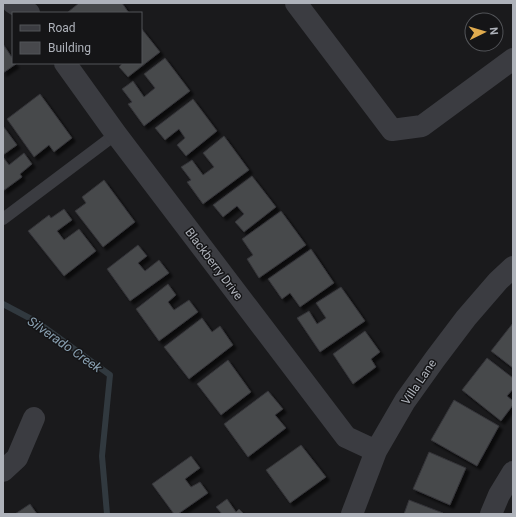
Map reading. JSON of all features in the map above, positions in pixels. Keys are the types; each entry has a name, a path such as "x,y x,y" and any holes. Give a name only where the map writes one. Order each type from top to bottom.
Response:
{"street":[{"path":"13,3 27,12"},
{"path":"296,3 392,130 422,126 511,65"},
{"name":"Blackberry Drive","path":"66,64 116,134 346,437 376,452"},
{"name":"Villa Lane","path":"352,514 376,452 405,401 466,318 493,286 513,267"},
{"path":"3,471 17,458 34,418"},
{"path":"490,514 499,495 513,472"}],"lane":[{"path":"3,219 116,134"}],"building":[{"path":"79,3 122,3 128,12 68,12"},
{"path":"142,29 160,52 128,77 119,67 122,64 142,64"},
{"path":"3,44 12,58 12,64 16,64 3,73"},
{"path":"165,58 190,91 144,126 128,104 132,102 122,89 133,81 144,97 155,88 144,74"},
{"path":"40,94 72,138 54,152 49,145 34,157 7,119"},
{"path":"193,99 217,131 186,156 177,145 185,138 179,129 165,140 155,128"},
{"path":"3,126 17,145 3,155"},
{"path":"224,136 249,170 203,204 187,182 191,180 181,167 192,160 203,175 214,167 203,153"},
{"path":"24,153 32,164 20,174 22,177 3,191 3,157 9,165"},
{"path":"252,176 276,207 244,232 235,222 244,214 237,206 223,217 213,205"},
{"path":"104,180 135,222 103,247 75,211 86,203 82,197"},
{"path":"64,209 72,220 57,231 64,240 79,229 96,251 64,276 28,231 49,215 51,218"},
{"path":"281,211 306,245 259,278 247,259 253,255 242,239"},
{"path":"138,245 147,256 138,263 145,271 159,260 169,273 130,301 107,269"},
{"path":"311,249 334,283 300,307 290,293 282,299 268,279"},
{"path":"168,284 176,295 168,302 174,310 189,300 198,312 159,341 136,309"},
{"path":"341,287 365,321 320,352 297,318 309,311 317,324 326,318 316,303"},
{"path":"202,318 212,332 220,326 233,345 189,379 164,347"},
{"path":"513,323 513,368 491,351"},
{"path":"365,331 380,352 371,359 376,367 353,384 333,354"},
{"path":"487,358 513,378 513,389 507,396 513,401 513,405 501,421 462,390"},
{"path":"228,360 251,392 221,415 197,384"},
{"path":"268,391 283,409 275,415 286,428 248,457 224,424"},
{"path":"454,400 499,426 477,466 431,440"},
{"path":"301,445 326,477 290,503 266,470"},
{"path":"429,452 466,468 450,505 413,489"},
{"path":"191,456 200,468 185,479 191,487 200,482 208,493 178,514 174,514 152,484"},
{"path":"227,499 236,512 239,509 244,514 222,514 216,507"},
{"path":"409,500 443,513 443,514 404,514"},
{"path":"30,504 37,514 15,514"}],"waterway":[{"name":"Silverado Creek","path":"3,304 37,322 110,375 102,456 107,514"}]}
